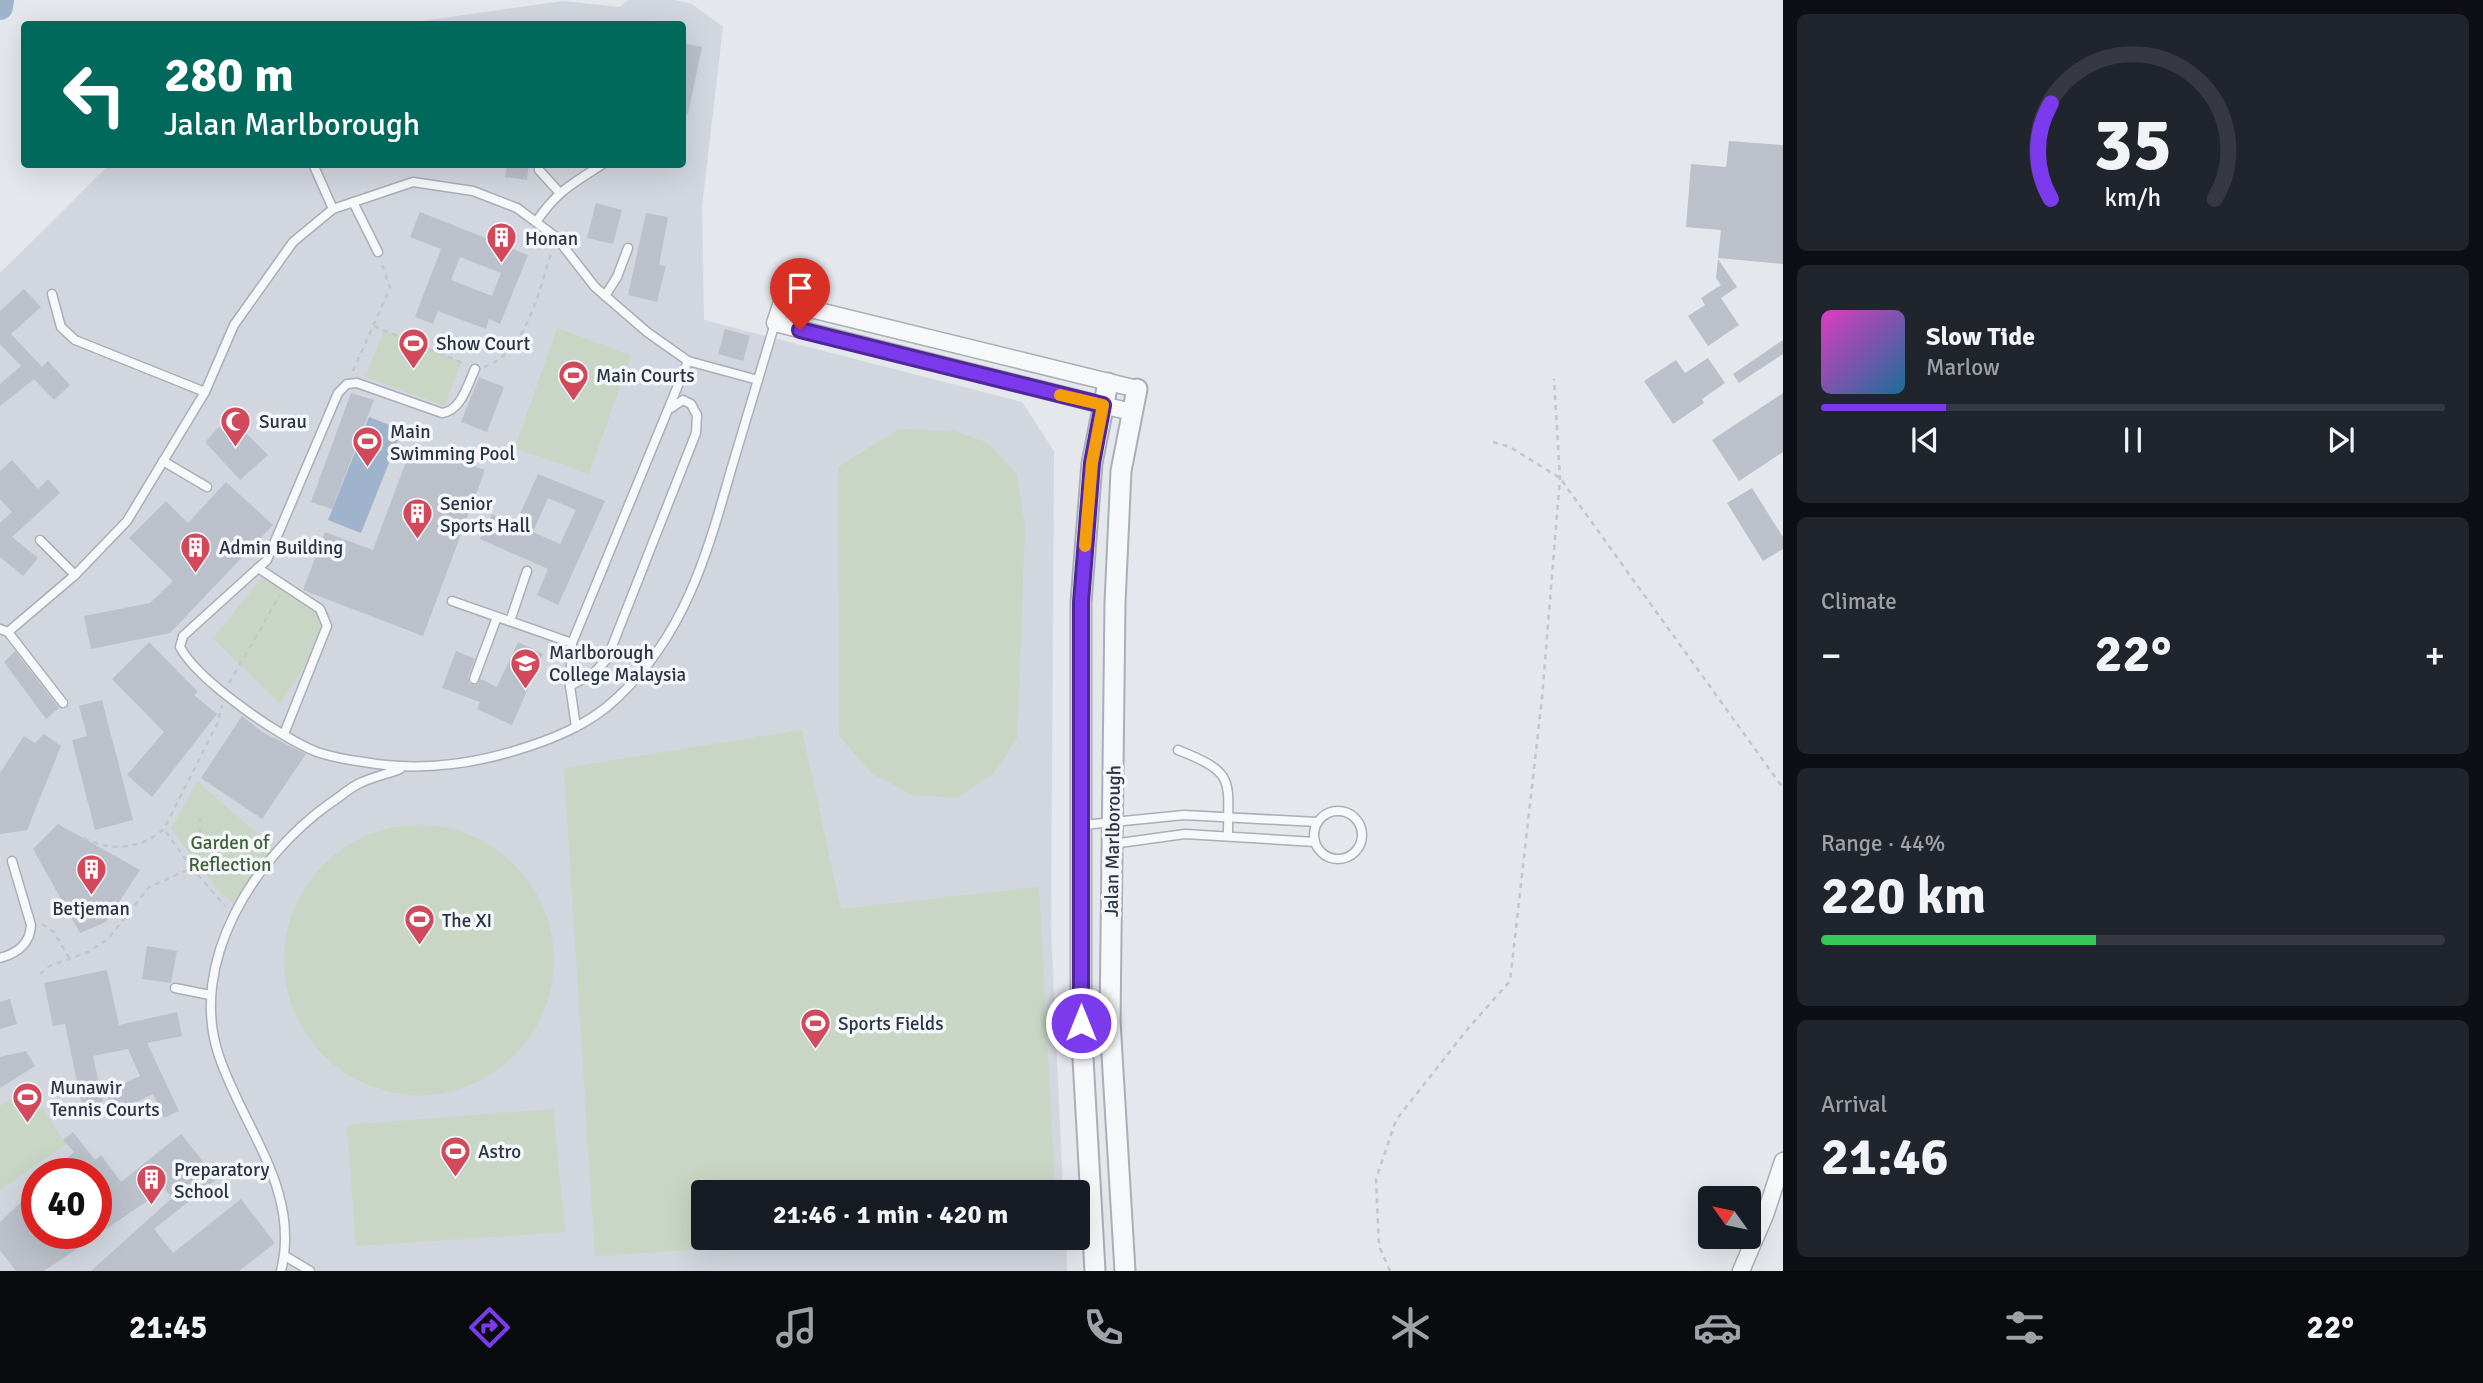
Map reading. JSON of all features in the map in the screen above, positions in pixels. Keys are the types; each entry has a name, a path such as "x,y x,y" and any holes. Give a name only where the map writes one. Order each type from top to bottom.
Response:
{"street":[{"name":"Jalan Marlborough","path":"775,323 782,302 1137,389 1122,471 1115,603 1112,822 1110,1021 1125,1271"},
{"path":"775,323 1131,412"},
{"name":"Jalan Marlborough","path":"1095,1271 1081,1023 1081,602 1092,463 1108,383"},
{"path":"1741,1271 1765,1215 1783,1161"}],"lane":[{"path":"315,168 333,209"},
{"path":"536,222 559,192 597,168"},
{"path":"539,170 559,192"},
{"path":"63,703 4,630 75,575 127,521 205,392 234,325 293,242 333,209 413,182 473,191 517,208 556,237 605,296 688,362 758,380"},
{"path":"353,202 378,252"},
{"path":"605,296 617,277 628,248"},
{"path":"52,294 61,327 75,340 205,392"},
{"path":"281,1271 285,1256 282,1205 273,1170 219,1057 209,1020 210,995 224,940 236,914 269,860 305,822 359,784 402,769 476,762 548,741 576,727 616,699 671,631 702,569 775,323"},
{"path":"576,727 570,686 572,643 688,362"},
{"path":"402,769 317,752 284,734 223,692 186,659 180,648 183,636 267,560 338,393 347,384 357,383 442,413 450,412 457,405 475,369"},
{"path":"570,686 595,672 607,659 696,433 697,415 691,404 683,400 671,408"},
{"path":"163,461 207,487"},
{"path":"40,540 75,575"},
{"path":"258,568 320,609 327,626 284,734"},
{"path":"510,621 527,571"},
{"path":"452,601 572,643"},
{"path":"474,679 498,617"},
{"path":"1178,750 1221,771 1228,785 1228,836"},
{"path":"1081,825 1195,816 1317,822 1330,811 1345,811 1358,820 1362,835 1357,850 1342,859 1326,856 1315,842 1317,822"},
{"path":"1194,834 1195,816"},
{"path":"1290,840 1292,821"},
{"path":"1112,844 1194,834 1315,842"},
{"path":"0,958 17,953 31,934 31,925 12,861"},
{"path":"175,989 210,995"},
{"path":"285,1256 310,1271"}],"path":[{"path":"374,326 475,369 496,363 515,343 535,304 556,237"},
{"path":"347,384 390,288 378,252"},
{"path":"1390,1271 1379,1246 1376,1179 1396,1120 1466,1031 1510,981 1542,698 1560,478 1554,379"},
{"path":"1493,442 1510,447 1560,478 1783,788"},
{"path":"84,838 94,844 114,847 154,838 164,829 217,724 223,692 286,586"},
{"path":"40,974 69,958 88,952 108,939 149,887 192,868 201,841 200,818"},
{"path":"164,829 216,899 236,914"},
{"path":"31,925 44,923 54,932 69,958"}],"shaded area":[{"name":"Marlborough College Malaysia","path":"628,0 675,0 692,4 723,27 702,206 704,320 1022,402 1054,451 1051,929 1062,1180 691,1180 691,1250 1066,1250 1067,1271 0,1271 0,273 106,168 686,168 686,21 422,21 563,1 620,7"}],"green space":[{"name":"Main Courts","path":"557,328 631,355 589,474 515,448"},
{"name":"Show Court","path":"384,330 461,362 445,406 365,377"},
{"path":"899,429 955,431 988,443 1016,473 1025,527 1017,738 993,774 957,798 912,795 871,773 839,736 838,467"},
{"path":"266,573 332,622 280,704 213,638"},
{"name":"Sports Fields","path":"802,730 841,909 1039,887 1054,1180 691,1180 691,1250 595,1256 564,768"},
{"name":"Garden of Reflection","path":"197,781 273,847 236,904 220,893 171,829"},
{"name":"The XI","path":"419,825 471,835 505,856 523,874 544,908 554,960 544,1012 523,1046 505,1064 471,1085 419,1095 367,1085 333,1064 315,1046 294,1012 284,960 294,908 315,874 333,856 367,835"},
{"name":"Munawir Tennis Courts","path":"28,1086 66,1144 46,1158 21,1158 21,1175 0,1190 0,1106"},
{"name":"Astro","path":"553,1109 565,1232 356,1246 347,1125"}],"water":[{"name":"Main Swimming Pool","path":"369,417 402,430 361,533 328,520"}],"building":[{"path":"686,44 702,47 686,114"},
{"path":"1729,141 1783,145 1783,264 1718,258 1721,230 1686,227 1691,164 1726,167"},
{"path":"506,168 528,168 527,180 505,177"},
{"path":"596,203 622,210 613,244 587,238"},
{"name":"Honan","path":"420,212 528,255 500,324 489,319 486,329 438,311 433,324 415,317 441,249 410,237","holes":["460,257 501,273 492,296 451,280"]},
{"path":"646,213 668,217 659,265 666,266 657,302 628,295"},
{"path":"1718,259 1737,287 1721,298 1739,325 1708,346 1688,316 1705,305 1701,298 1721,285 1716,278"},
{"path":"24,289 41,307 11,334 42,367 48,361 70,385 54,400 34,379 0,406 0,384 21,366 0,344 0,311"},
{"path":"725,329 750,336 743,361 718,354"},
{"path":"1783,340 1783,354 1739,383 1733,374"},
{"path":"1708,358 1725,383 1702,399 1704,403 1673,424 1644,381 1676,360 1685,373"},
{"path":"479,377 504,387 487,432 461,422"},
{"path":"351,393 374,400 332,509 311,502"},
{"path":"1783,393 1783,452 1739,481 1712,440"},
{"name":"Surau","path":"229,416 268,455 240,480 205,442"},
{"name":"Senior Sports Hall","path":"413,443 485,470 423,636 303,590 325,532 373,550"},
{"path":"12,460 38,489 48,479 60,493 12,537 38,558 23,576 0,557 0,523 12,512 0,499 0,471"},
{"path":"538,474 605,501 558,605 537,595 548,569 480,539 492,514 515,525","holes":["548,498 576,510 560,544 533,532"]},
{"name":"Admin Building","path":"226,482 273,525 170,633 91,649 84,616 150,603 173,581 129,538 166,501 188,523"},
{"path":"1752,488 1783,537 1783,549 1763,561 1727,503"},
{"path":"149,642 198,692 194,695 217,714 152,797 127,775 164,732 112,679"},
{"path":"518,642 543,654 512,725 477,709 480,702 442,688 456,651 475,659 468,677 469,684 476,685 481,679 497,687"},
{"path":"15,651 59,708 46,719 4,662"},
{"path":"102,700 133,820 95,830 72,740 87,736 79,706"},
{"path":"242,716 262,732 306,754 262,819 201,778"},
{"path":"44,734 61,746 27,830 0,834 0,773 24,736 35,743"},
{"name":"Betjeman","path":"58,824 140,870 106,922 80,933 33,849"},
{"path":"147,946 177,951 171,983 142,979"},
{"path":"107,970 119,1025 177,1012 182,1036 147,1043 179,1111 164,1118 153,1094 115,1112 105,1092 140,1076 128,1049 93,1056 103,1102 82,1106 65,1024 53,1026 44,983"},
{"path":"10,999 17,1024 0,1029 0,1002"},
{"path":"26,1051 35,1066 0,1088 0,1057"},
{"name":"Preparatory School","path":"73,1132 93,1158 67,1158 74,1152 63,1140"},
{"name":"Preparatory School","path":"181,1134 217,1179 154,1229 173,1253 241,1199 275,1243 239,1271 91,1271 172,1198 165,1189 112,1225 112,1170 121,1182"},
{"name":"Preparatory School","path":"21,1202 21,1249 76,1249 44,1271 16,1271 0,1250 0,1222"}],"waterway":[{"path":"0,7 1,0"}],"slow traffic":[{"path":"1060,395 1103,405 1092,463 1085,546"}],"place":[{"name":"Honan","path":"502,265"},
{"name":"Show Court","path":"413,370"},
{"name":"Main Courts","path":"573,402"},
{"name":"Surau","path":"236,448"},
{"name":"Main Swimming Pool","path":"367,469"},
{"name":"Senior Sports Hall","path":"417,541"},
{"name":"Admin Building","path":"196,574"},
{"name":"Marlborough College Malaysia","path":"526,690"},
{"name":"Betjeman","path":"91,896"},
{"name":"The XI","path":"419,947"},
{"name":"Sports Fields","path":"815,1050"},
{"name":"Munawir Tennis Courts","path":"27,1125"},
{"name":"Astro","path":"455,1178"},
{"name":"Preparatory School","path":"151,1207"}],"route":[{"path":"800,330 1103,405 1092,463 1081,602 1081,1023"}]}
